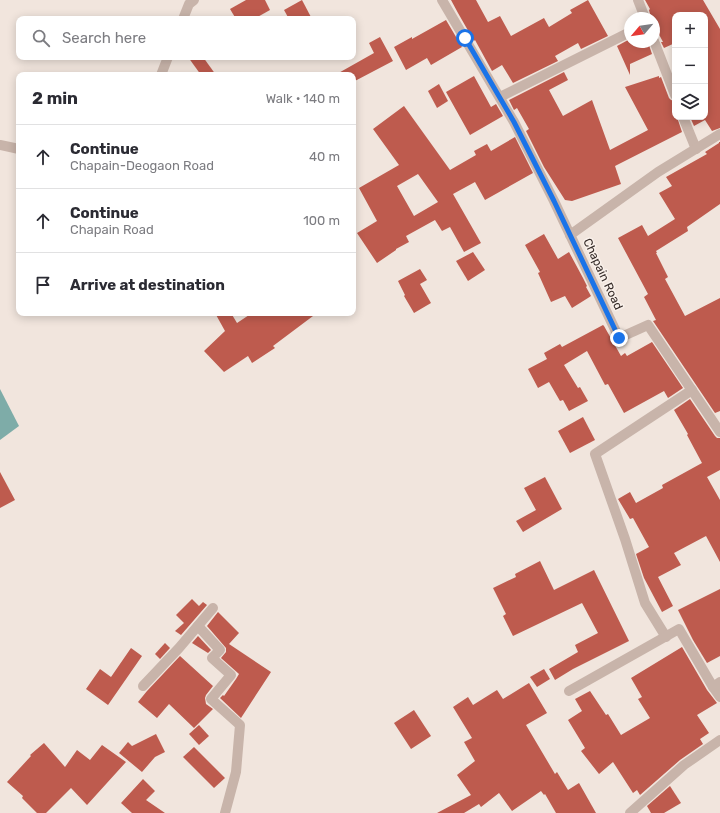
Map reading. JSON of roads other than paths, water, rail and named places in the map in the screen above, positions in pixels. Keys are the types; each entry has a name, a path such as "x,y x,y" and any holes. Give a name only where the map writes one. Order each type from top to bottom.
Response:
{"street":[{"path":"184,16 189,4 194,0"},
{"name":"Chapain Road","path":"442,0 514,122 619,338 648,326 720,432"},
{"path":"638,0 643,12"},
{"path":"500,98 624,35"},
{"path":"657,48 672,87"},
{"path":"162,72 167,60"},
{"path":"684,120 696,149"},
{"path":"570,235 658,172 720,134"},
{"path":"0,145 16,148"},
{"path":"666,637 646,603 595,454 692,390"},
{"path":"143,686 213,608"},
{"path":"198,626 220,650 212,658 231,675 211,700 240,725 236,772 225,813"},
{"path":"570,691 679,629 716,685 720,697"},
{"path":"630,813 684,765 720,740"}],"water":[{"path":"0,389 19,426 0,440"}]}
